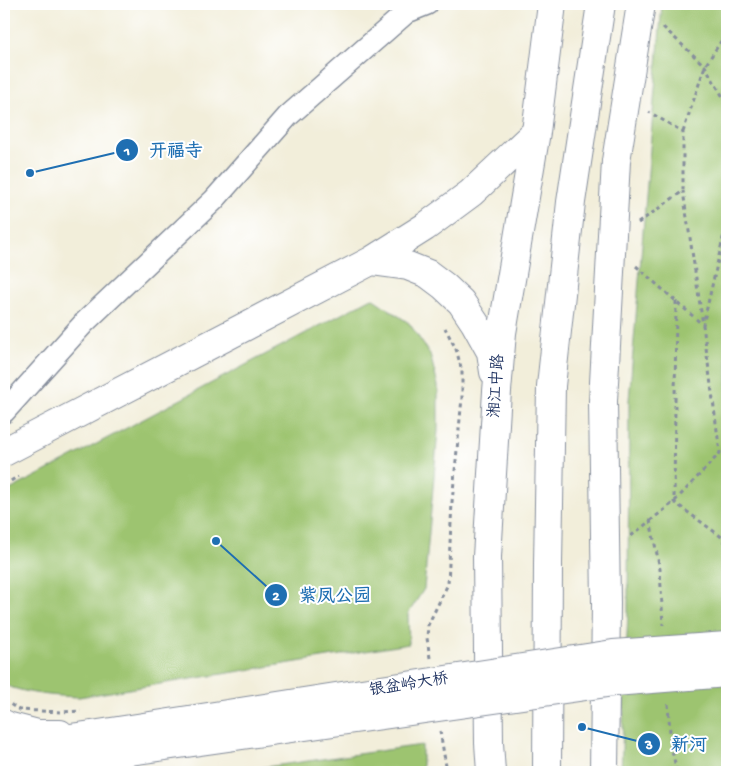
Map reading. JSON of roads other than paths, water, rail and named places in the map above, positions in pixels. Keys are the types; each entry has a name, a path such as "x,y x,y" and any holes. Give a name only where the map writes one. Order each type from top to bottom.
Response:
{"main road":[{"name":"湘江中路","path":"491,772 487,557 497,391 502,333 536,132 552,4"},
{"path":"547,772 551,386 572,202 601,4"},
{"path":"604,772 606,603 603,401 616,160 641,4"},
{"path":"4,452 371,261 425,227 471,193 536,132"},
{"path":"371,261 408,266 428,274 461,302 491,352 497,391"},
{"name":"银盆岭大桥","path":"94,745 613,654 727,646"},
{"name":"银盆岭大桥","path":"94,745 614,682 727,673"},
{"path":"4,724 38,734 94,745"},
{"path":"4,747 94,745"},
{"path":"4,769 94,745"},
{"path":"51,772 94,745"}],"street":[{"path":"4,412 86,322 214,200 288,116 407,12 427,4"}],"place":[{"name":"开福寺","path":"30,173"},
{"name":"紫凤公园","path":"216,541"},
{"name":"新河","path":"582,727"}]}
